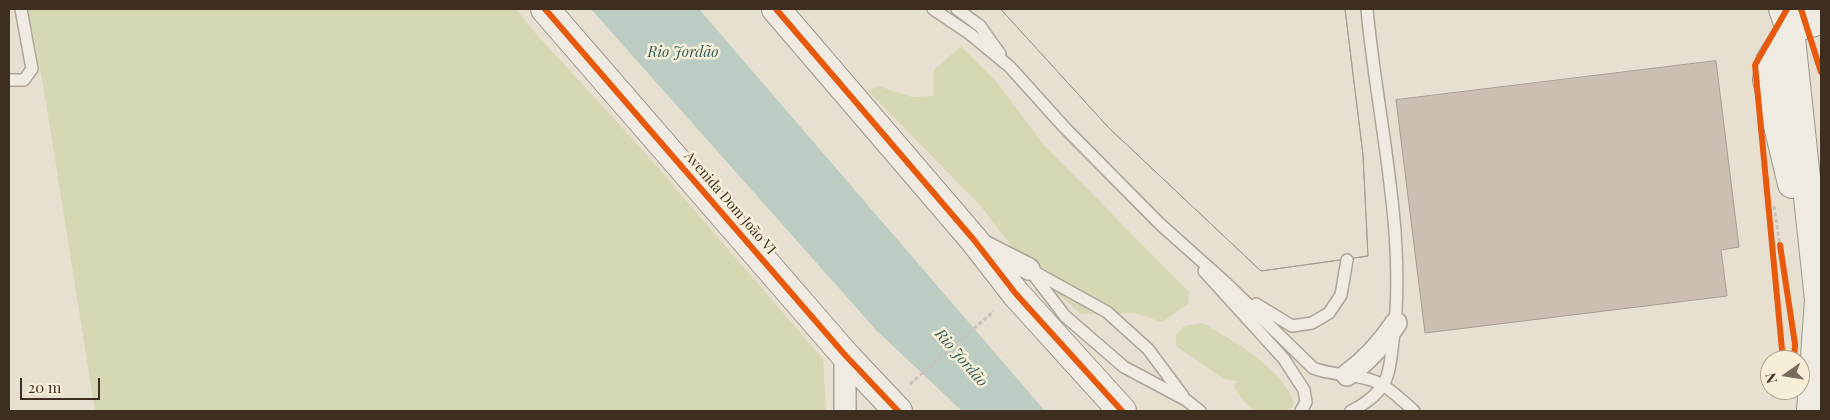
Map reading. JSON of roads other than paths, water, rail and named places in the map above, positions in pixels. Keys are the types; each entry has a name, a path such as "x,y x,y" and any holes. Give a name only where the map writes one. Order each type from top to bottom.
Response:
{"main road":[{"name":"Avenida Dom João VI","path":"545,9 845,355 898,411"},
{"path":"776,9 974,240 1016,294 1122,411"},
{"path":"1811,411 1819,300 1767,80 1770,61 1786,19 1821,20"}],"street":[{"path":"974,240 1029,269"},
{"path":"1347,375 1364,364 1381,345 1396,322"},
{"path":"845,355 845,411"}],"lane":[{"path":"9,80 24,80 32,69 21,9"},
{"path":"933,9 970,34 1010,67"},
{"path":"957,9 980,26 1010,67 1064,127 1160,224 1284,359 1304,390 1306,402 1301,411"},
{"path":"1351,411 1362,406 1383,385 1391,360 1396,322 1396,254 1367,9"},
{"path":"1160,224 1226,283 1313,368 1328,374 1347,375 1383,385 1414,411"},
{"path":"1226,283 1270,314 1292,326 1312,323 1329,313 1341,295 1347,260"},
{"path":"1029,269 1107,312 1148,348 1186,400"},
{"path":"1029,269 1065,316 1124,367 1186,400 1200,411"}],"water":[{"name":"Rio Jordão","path":"591,9 699,9 1045,411 962,411 877,331"}]}
